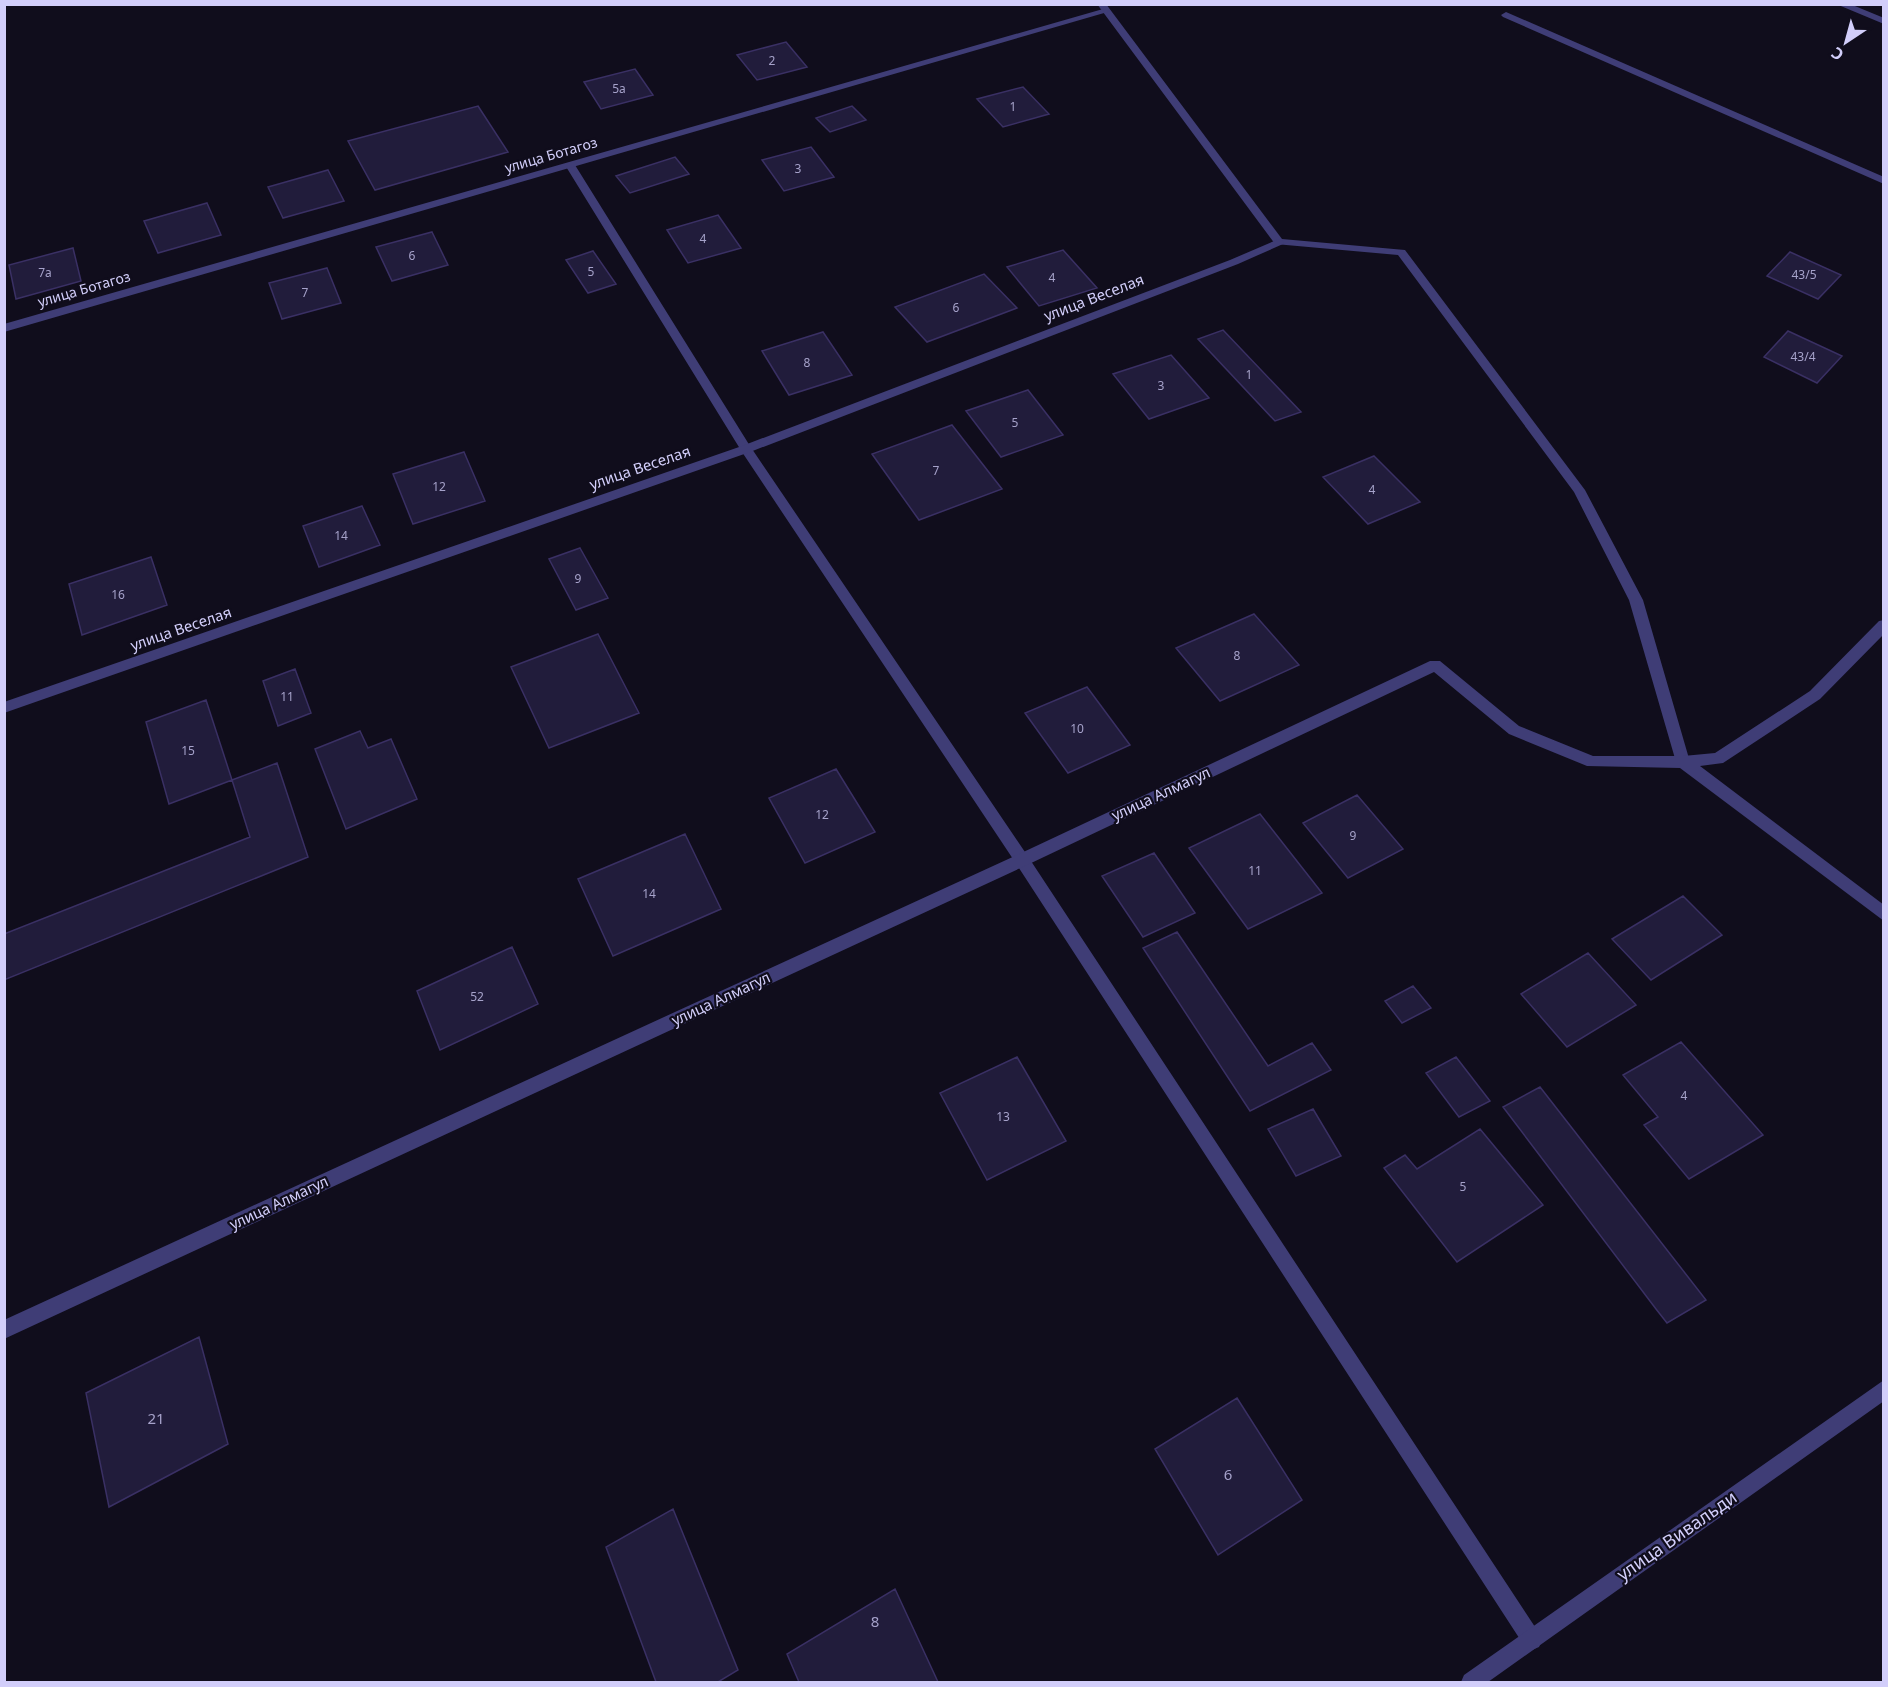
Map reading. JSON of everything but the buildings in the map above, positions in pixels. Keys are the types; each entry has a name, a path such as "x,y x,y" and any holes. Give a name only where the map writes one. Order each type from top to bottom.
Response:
{"street":[{"path":"1840,4 1884,21"},
{"path":"1103,8 1258,218 1279,242 1401,252 1579,490 1636,600 1683,762 1884,914"},
{"name":"улица Ботагоз","path":"4,328 1103,8"},
{"path":"1506,15 1884,181"},
{"path":"570,165 746,449 1022,860 1532,1640"},
{"name":"улица Веселая","path":"4,708 746,449 1279,242"},
{"path":"1683,762 1718,759 1815,695 1884,625"},
{"name":"улица Алмагул","path":"4,1330 1022,860 1435,665 1514,730 1592,762 1683,762"},
{"name":"улица Вивальди","path":"1471,1683 1884,1389"}]}
